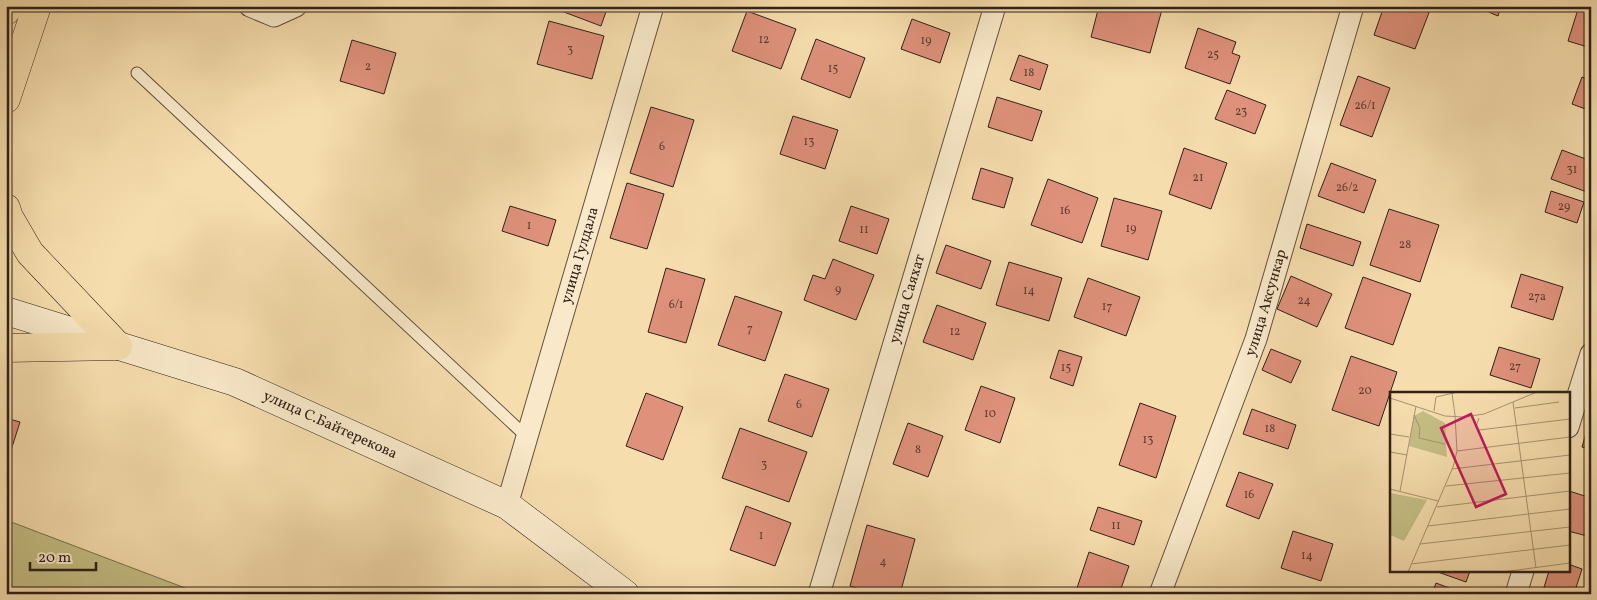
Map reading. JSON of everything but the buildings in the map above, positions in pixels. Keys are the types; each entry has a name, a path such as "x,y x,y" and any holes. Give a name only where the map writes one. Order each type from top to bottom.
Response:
{"main road":[{"path":"6,11 8,6"},
{"path":"6,98 37,6"},
{"path":"6,208 9,217 30,252 118,346"},
{"name":"улица С.Байтерекова","path":"6,311 235,382 507,505 625,594"},
{"path":"6,348 118,346"}],"street":[{"path":"250,6 274,16 296,6"},
{"name":"улица Гулдала","path":"507,505 653,6"},
{"name":"улица Саяхат","path":"820,594 995,6"},
{"name":"улица Аксункар","path":"1160,594 1256,339 1353,6"},
{"path":"1570,421 1591,354"},
{"path":"1516,594 1523,572"}],"lane":[{"path":"137,73 527,437"}],"shaded area":[{"path":"6,520 201,594 6,594"}]}
